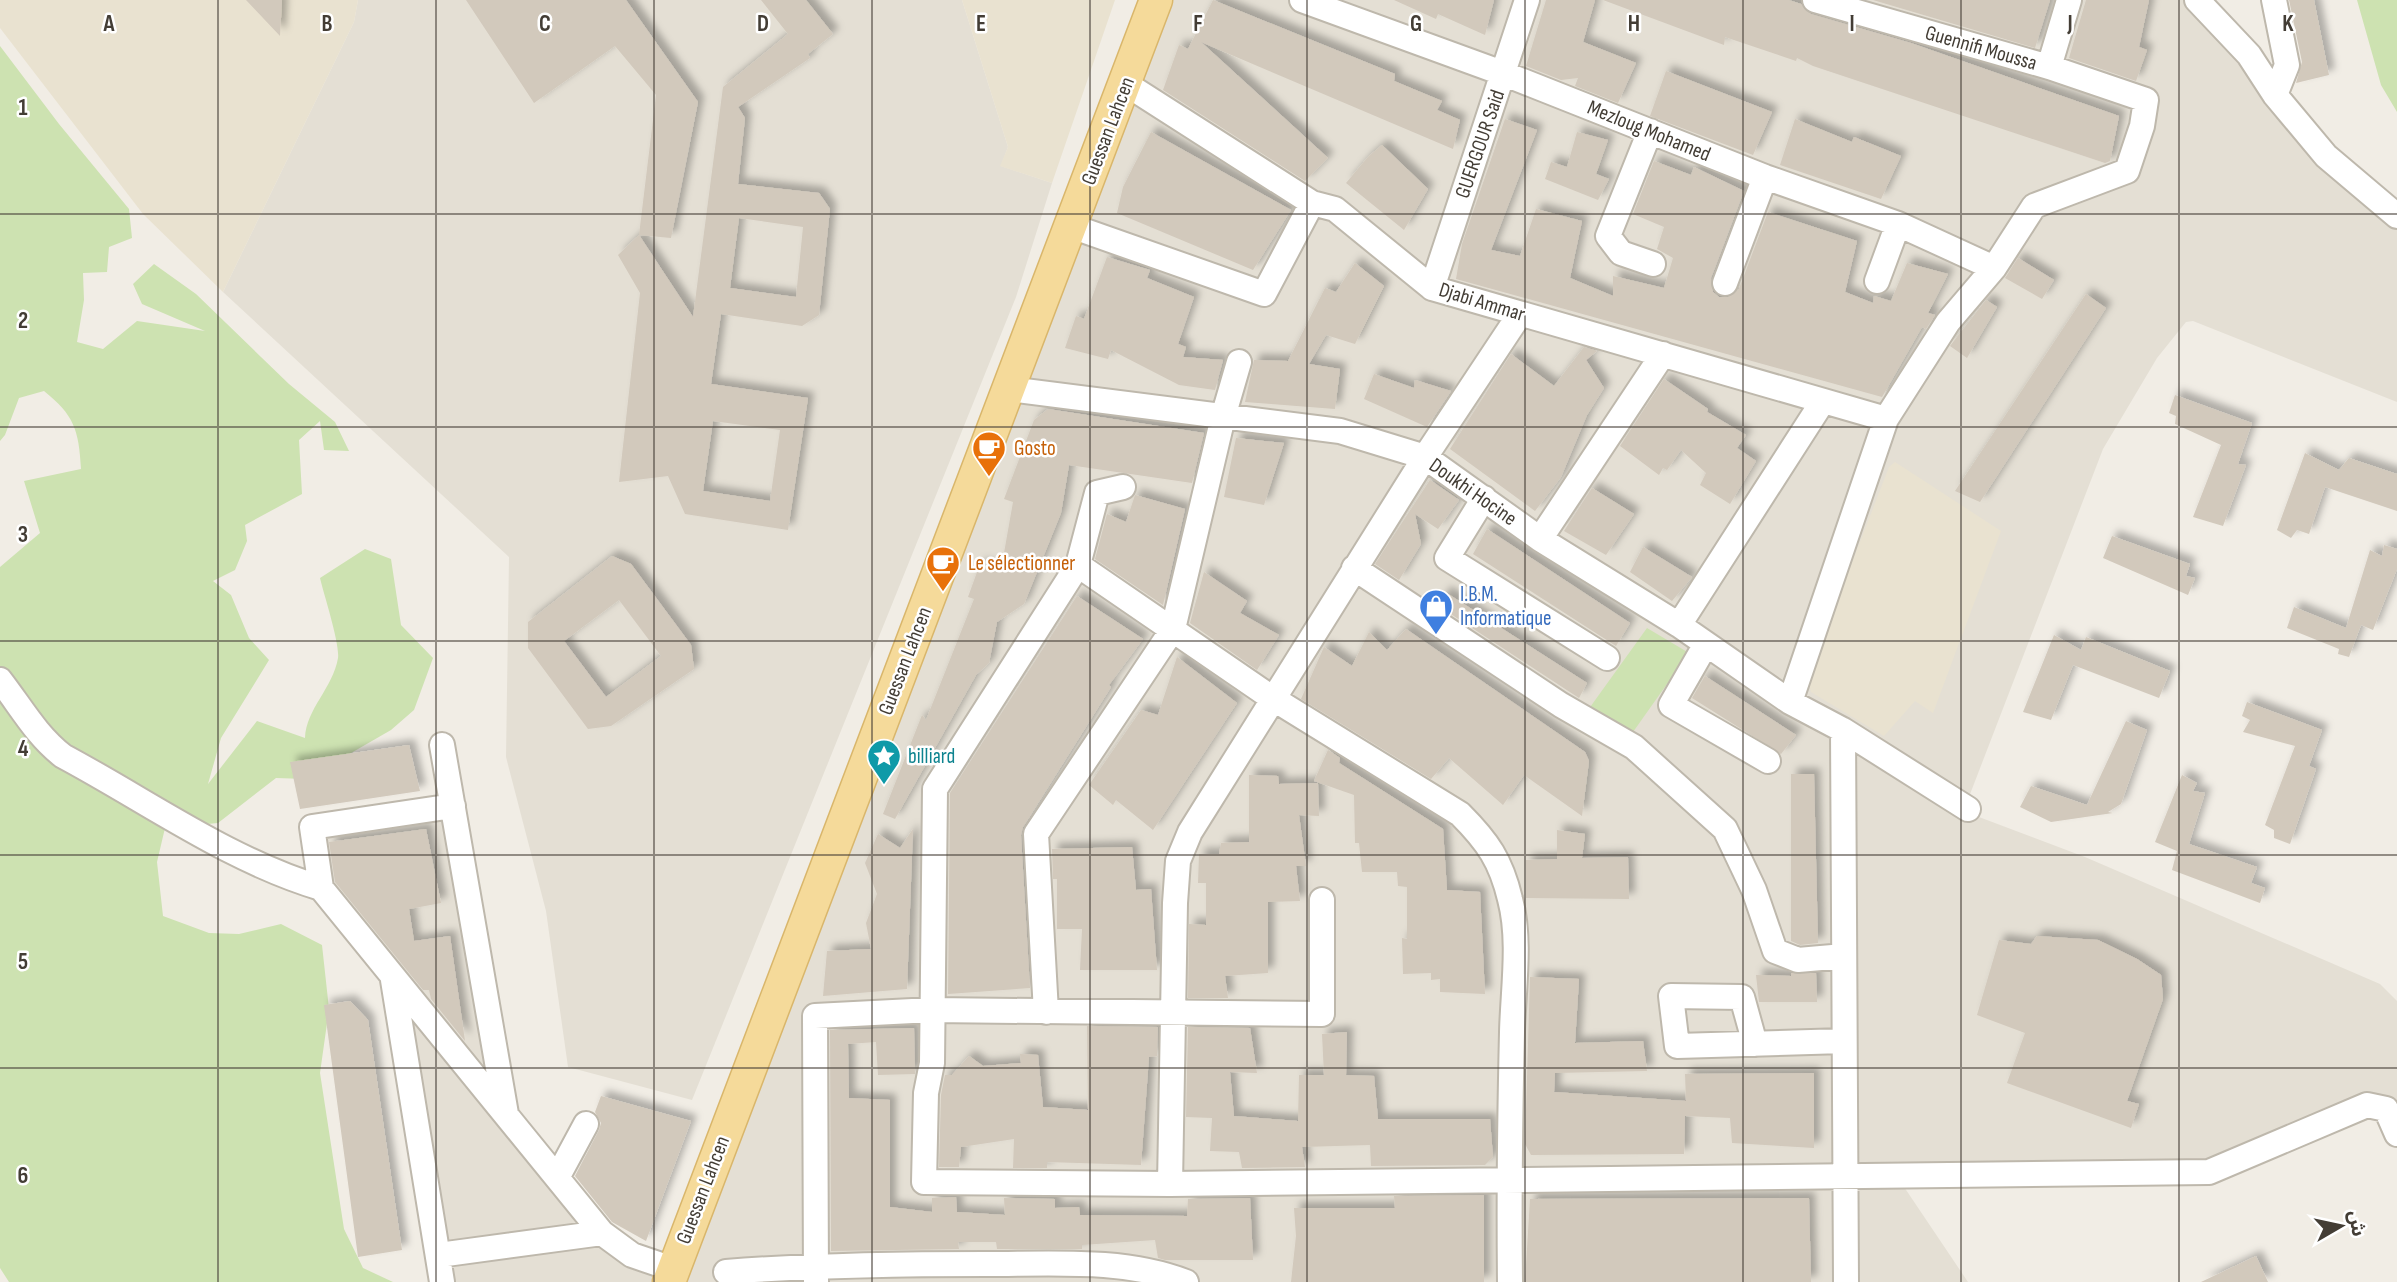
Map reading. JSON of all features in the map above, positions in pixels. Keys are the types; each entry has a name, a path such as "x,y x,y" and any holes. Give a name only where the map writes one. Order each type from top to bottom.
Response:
{"main road":[{"name":"Guessan Lahcen","path":"671,1276 1156,0"}],"street":[{"name":"Mezloug Mohamed","path":"1302,0 1505,74 1765,177 1898,223 1994,268"},
{"name":"GUERGOUR Said","path":"1432,288 1505,74 1527,0"},
{"name":"Guennifi Moussa","path":"1815,0 2049,67 2146,100 2142,126 2127,171 2034,206 1994,268"},
{"path":"2049,67 2070,0"},
{"path":"2197,0 2249,55 2275,95 2326,156 2397,216"},
{"path":"2274,0 2287,65 2275,95"},
{"name":"Djabi Ammar","path":"1126,84 1312,203 1335,209 1432,288 1886,419"},
{"path":"1650,131 1608,236 1621,253 1653,264"},
{"path":"1725,283 1765,177"},
{"path":"1072,226 1264,294 1312,203"},
{"path":"1877,281 1898,223"},
{"path":"1790,702 1886,419 1948,322 1994,268"},
{"path":"1170,1184 1178,861 1190,832 1272,698 1425,457 1520,314"},
{"path":"1540,539 1663,354"},
{"path":"1046,1012 1036,834 1173,629 1223,417 1239,362"},
{"name":"Doukhi Hocine","path":"1009,389 1340,431 1425,457 1540,539 1679,625 1790,702 1843,730 1968,809"},
{"path":"1679,625 1824,401"},
{"path":"1123,488 1097,493 1078,565 935,789 932,1010 924,1182 1170,1184 2209,1172 2367,1105 2386,1109 2397,1134"},
{"path":"1484,498 1447,558 1607,658"},
{"path":"1078,565 1272,698 1460,814 1486,839 1501,867 1511,903 1514,948 1509,1179 1510,1282"},
{"path":"1354,568 1561,705 1634,747 1725,829 1754,890 1775,951 1798,960 1844,956"},
{"path":"1706,644 1671,705 1768,761"},
{"path":"0,680 24,716 47,743 63,756 240,857 283,876 321,888"},
{"path":"1843,730 1846,1282"},
{"path":"442,745 506,1115"},
{"path":"453,806 312,827 321,888 602,1233 632,1255 671,1276"},
{"path":"816,1273 815,1016 932,1010 1322,1014 1322,900"},
{"path":"393,979 442,1282"},
{"path":"1755,1044 1844,1041"},
{"path":"558,1177 586,1124"},
{"path":"439,1255 602,1233"},
{"path":"726,1272 816,1273 1088,1264 1141,1271 1186,1282"}],"shaded area":[{"path":"0,0 358,0 354,22 223,292 143,214 0,28"},
{"path":"358,0 962,0 1008,147 1001,166 1052,183 1016,297 692,1100 568,1067 546,911 506,757 509,557 223,292 354,22"},
{"path":"962,0 1115,0 1052,183 1000,166 1008,147"},
{"path":"1165,0 2184,0 2397,228 2397,402 2193,321 2186,322 2157,358 2103,449 1967,802 1971,814 2085,857 2380,984 2397,1001 2397,1122 2390,1106 2209,1166 1894,1172 1968,1282 678,1282"},
{"path":"1895,462 2001,531 1933,713 1915,701 1884,736 1811,692 1809,684 1831,617 1889,467"},
{"path":"449,813 498,1096 326,885 318,832"},
{"path":"402,997 591,1228 443,1249"},
{"path":"601,1239 664,1272 660,1282 448,1282 445,1259"}],"green space":[{"path":"2357,0 2397,0 2397,112 2381,85"},
{"path":"0,46 59,124 129,209 132,238 109,247 107,272 83,273 84,300 77,342 103,349 137,321 205,331 142,304 133,284 154,264 196,294 289,384 335,422 349,451 324,450 320,421 299,440 302,494 245,525 247,541 235,570 213,581 231,595 249,638 269,660 221,738 208,784 257,721 305,738 310,717 331,679 338,658 320,578 365,549 391,559 401,625 433,658 414,710 391,730 306,779 276,778 218,823 165,828 157,862 163,916 209,933 239,934 281,924 322,945 329,1009 320,1073 344,1229 363,1268 393,1282 9,1282 0,1268 0,567 40,533 24,481 81,469 79,444 73,424 62,408 44,391 19,398 5,435 0,441"},
{"path":"1647,628 1689,653 1633,732 1588,710"}],"building":[{"path":"246,0 282,0 280,36"},
{"path":"466,0 626,0 698,102 671,238 639,235 656,95 615,46 534,103"},
{"path":"761,0 806,0 833,34 808,54 810,58 738,107 745,118 738,184 819,193 830,209 819,315 802,326 721,314 711,384 808,398 788,530 685,514 668,476 619,482 640,293 618,255 639,235 693,317 723,87 788,34","holes":["739,218 803,227 796,297 730,288","713,421 780,430 770,501 703,491"]},
{"path":"1213,0 1395,74 1394,81 1442,101 1437,110 1460,120 1453,149 1201,42 1328,158 1305,181 1163,90 1179,45 1188,49"},
{"path":"1394,0 1494,0 1485,35 1438,14 1436,19"},
{"path":"1546,0 1595,0 1583,42 1636,63 1618,103 1575,86 1578,78 1561,80 1526,66"},
{"path":"1603,0 1789,0 1801,4 1811,14 1911,43 2119,116 2110,161 2105,163 1813,66 1797,58 1796,61 1725,37 1724,45"},
{"path":"1873,0 2050,0 2035,48"},
{"path":"2086,0 2149,0 2139,47 2147,50 2136,81 2069,58"},
{"path":"2289,0 2314,0 2329,75 2296,83 2302,62"},
{"path":"1666,71 1772,112 1753,155 1650,116"},
{"path":"1505,119 1537,130 1491,250 1520,256 1536,209 1582,221 1570,278 1613,296 1613,276 1664,288 1673,258 1657,249 1664,227 1633,214 1654,161 1691,175 1694,167 1744,191 1711,278 1713,292 1719,297 1728,297 1739,289 1768,212 1857,241 1845,292 1873,303 1874,296 1891,301 1907,263 1948,274 1928,313 1935,315 1926,329 1922,327 1882,397 1456,279 1462,244"},
{"path":"1795,119 1852,142 1854,137 1901,156 1881,199 1780,165"},
{"path":"1151,132 1291,210 1253,270 1117,213 1123,187"},
{"path":"1577,132 1608,140 1596,174 1609,179 1598,200 1545,179 1551,162 1567,167"},
{"path":"1382,145 1428,189 1404,230 1346,183"},
{"path":"1107,257 1150,270 1147,278 1194,297 1178,344 1186,347 1183,357 1223,360 1215,390 1179,385 1111,350 1108,359 1065,348 1076,316 1084,319"},
{"path":"2018,258 2054,280 2042,299 2005,278"},
{"path":"1355,263 1384,286 1355,344 1326,335 1309,364 1340,369 1335,409 1245,402 1254,360 1288,361 1325,288 1336,292"},
{"path":"2086,294 2106,308 1980,502 1955,491"},
{"path":"1986,300 1997,307 1967,358 1950,346"},
{"path":"1584,347 1597,351 1586,360 1604,388 1587,415 1561,477 1535,511 1450,449 1511,354 1554,386"},
{"path":"1374,374 1414,388 1415,380 1451,391 1427,427 1364,399"},
{"path":"1664,379 1708,409 1707,412 1746,435 1737,448 1756,461 1730,504 1700,485 1706,473 1681,450 1667,470 1663,468 1659,475 1620,446"},
{"path":"2175,395 2252,423 2238,464 2246,465 2223,526 2193,517 2221,445 2175,424 2176,416 2169,413"},
{"path":"1048,409 1204,433 1192,483 1069,465 1061,513 1024,604 997,622 989,663 976,675 895,819 883,814 922,715 926,720 974,599 968,597 980,564 1001,570 1013,502 1004,499 1034,420"},
{"path":"1236,438 1284,443 1264,505 1224,497"},
{"path":"2305,453 2339,470 2349,458 2397,474 2397,511 2325,487 2309,534 2297,530 2291,538 2277,530"},
{"path":"1430,480 1459,500 1438,529 1415,514 1421,544 1399,580 1375,564"},
{"path":"1592,488 1634,514 1606,555 1564,531"},
{"path":"1135,495 1185,509 1163,605 1095,559 1107,514 1126,522"},
{"path":"1487,529 1630,623 1616,646 1473,554"},
{"path":"2112,536 2190,564 2186,576 2195,578 2188,595 2103,558"},
{"path":"2384,545 2397,549 2397,569 2373,630 2361,625 2349,657 2338,654 2339,649 2287,628 2294,607 2346,628 2370,550 2382,556"},
{"path":"1643,547 1692,577 1672,601 1630,572"},
{"path":"612,556 631,564 691,645 694,669 611,726 588,729 528,648 528,622","holes":["619,600 661,656 606,697 564,641"]},
{"path":"1204,572 1247,601 1240,613 1279,635 1257,670 1190,623"},
{"path":"1445,592 1587,683 1579,698 1437,605"},
{"path":"1077,596 1143,639 1109,685 1111,687 1023,827 1021,835 1030,988 948,994 950,793"},
{"path":"1406,629 1585,752 1589,761 1582,816 1524,775 1503,805 1449,758 1431,779 1301,699 1324,647 1352,666 1369,632 1387,650"},
{"path":"2054,635 2081,650 2086,637 2170,671 2159,698 2073,665 2051,720 2023,712"},
{"path":"1177,657 1237,703 1153,830 1116,800 1113,805 1089,785 1141,710 1158,715"},
{"path":"1705,676 1796,735 1781,754 1692,698"},
{"path":"2247,702 2322,730 2309,766 2316,769 2290,844 2274,838 2274,830 2265,825 2295,746 2243,732 2250,720 2242,716"},
{"path":"2126,721 2147,730 2121,804 2108,812 2113,813 2051,822 2020,807 2031,786 2087,805"},
{"path":"409,745 420,791 300,809 290,762"},
{"path":"1328,750 1340,758 1339,763 1443,829 1447,890 1480,892 1485,994 1440,992 1440,979 1431,980 1431,973 1403,974 1402,938 1407,939 1407,887 1398,886 1397,872 1362,872 1359,843 1355,843 1354,795 1314,781"},
{"path":"1791,774 1814,774 1818,943 1800,945 1791,941"},
{"path":"1249,775 1278,776 1279,784 1318,783 1319,816 1299,815 1306,866 1296,866 1300,901 1268,902 1268,973 1225,976 1228,998 1188,998 1189,924 1206,925 1206,883 1198,883 1199,854 1219,854 1221,843 1249,842"},
{"path":"2182,775 2197,783 2193,791 2205,793 2189,844 2257,867 2251,883 2265,888 2260,903 2172,870 2177,851 2155,842"},
{"path":"426,829 441,903 409,909 414,941 450,936 465,1041 431,999 429,990 423,990 335,882 329,842"},
{"path":"913,829 907,989 823,996 827,951 871,949 866,923 877,894 865,863 878,834 900,848"},
{"path":"1557,830 1585,834 1582,858 1628,857 1629,899 1526,898 1526,860 1557,859"},
{"path":"1132,847 1136,890 1151,889 1157,970 1080,970 1082,929 1057,929 1057,879 1053,879 1052,849"},
{"path":"2037,936 2098,940 2137,959 2161,975 2163,999 2127,1101 2139,1104 2131,1128 2007,1083 2025,1033 1977,1015 1999,940 2031,944"},
{"path":"1791,973 1816,973 1817,1002 1759,1002 1756,975 1791,976"},
{"path":"1530,977 1579,979 1575,1043 1643,1041 1647,1071 1555,1073 1554,1092 1686,1101 1685,1074 1814,1073 1814,1148 1732,1143 1730,1118 1685,1116 1684,1154 1531,1155 1525,1144"},
{"path":"350,1001 368,1020 402,1250 358,1257 324,1005"},
{"path":"1087,1026 1158,1027 1157,1056 1149,1057 1141,1165 1047,1162 1047,1168 1013,1168 1014,1139 961,1147 959,1167 939,1167 941,1095 945,1075 952,1075 969,1056 983,1066 1021,1063 1020,1054 1038,1055 1043,1107 1088,1110"},
{"path":"1188,1027 1250,1028 1257,1073 1230,1072 1234,1116 1298,1121 1299,1075 1324,1075 1322,1034 1347,1032 1346,1075 1374,1076 1378,1119 1490,1119 1493,1157 1485,1165 1371,1166 1370,1145 1302,1147 1305,1167 1242,1168 1239,1152 1210,1151 1212,1118 1186,1117"},
{"path":"914,1028 915,1074 878,1075 876,1042 848,1044 849,1098 890,1100 890,1207 932,1212 932,1198 956,1197 957,1212 1005,1215 1004,1198 1055,1199 1055,1208 1079,1207 1080,1215 1187,1216 1188,1199 1250,1198 1253,1260 1165,1260 1158,1258 1155,1240 1082,1245 1082,1249 997,1249 996,1242 958,1242 959,1249 831,1251 830,1030"},
{"path":"601,1096 691,1121 646,1241 612,1222 575,1176 599,1130 601,1123 595,1112"},
{"path":"1484,1195 1484,1282 1291,1282 1296,1236 1294,1208 1395,1208 1394,1196"},
{"path":"1809,1198 1811,1282 1525,1282 1530,1199"},
{"path":"2256,1256 2268,1282 2201,1282"}],"place":[{"name":"Gosto","path":"989,478"},
{"name":"Le sélectionner","path":"943,593"},
{"name":"I.B.M. Informatique","path":"1436,636"},
{"name":"billiard","path":"884,786"}]}
